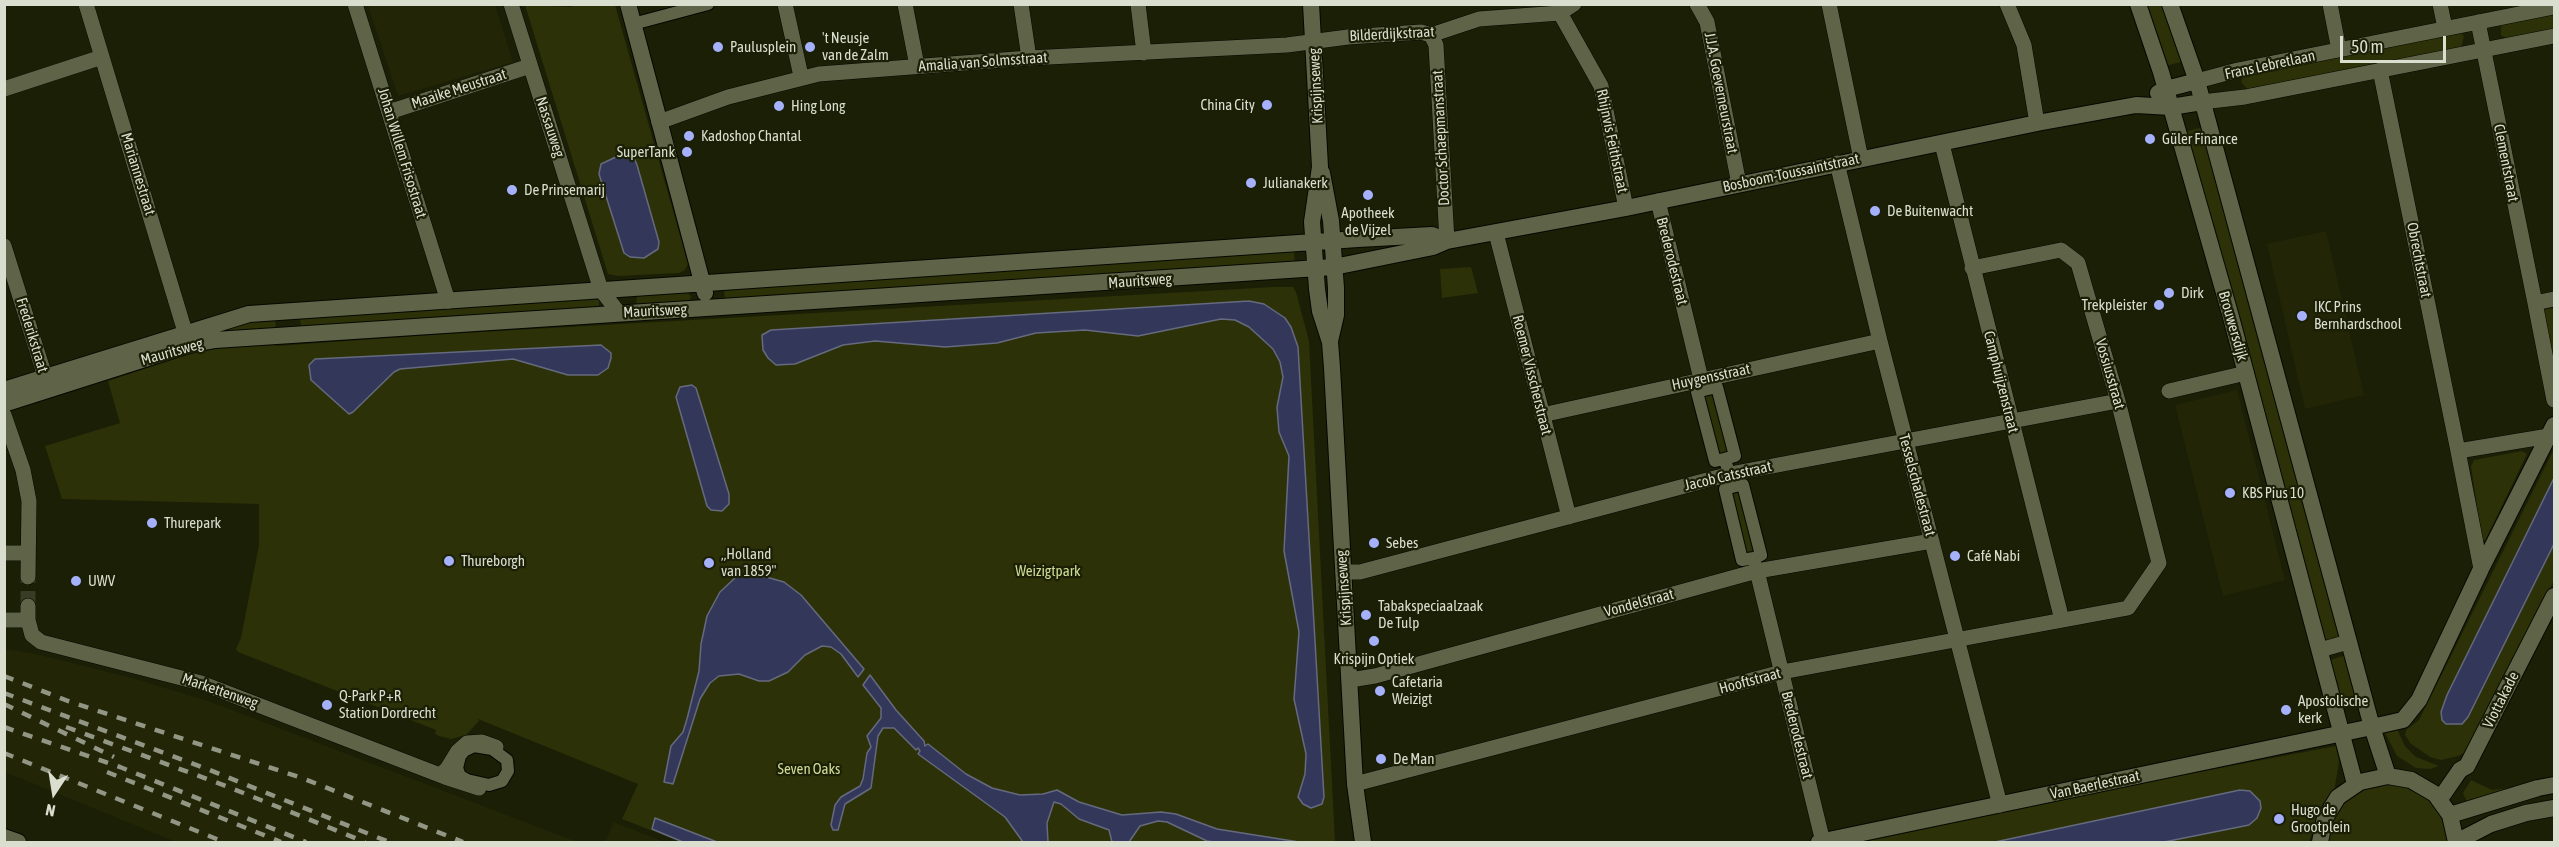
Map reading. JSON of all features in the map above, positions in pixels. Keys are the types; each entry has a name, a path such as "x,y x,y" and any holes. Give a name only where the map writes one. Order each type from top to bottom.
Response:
{"street":[{"name":"Mariannestraat","path":"86,4 188,339"},
{"name":"Johan Willem Frisostraat","path":"355,4 448,301"},
{"name":"Nassauweg","path":"511,4 601,290 619,313"},
{"path":"627,4 704,284 706,308"},
{"path":"633,24 708,4"},
{"path":"785,4 801,76"},
{"path":"905,4 917,66"},
{"path":"1021,4 1029,58"},
{"path":"1138,4 1144,53"},
{"name":"Krispijnseweg","path":"1311,4 1320,167 1312,217 1313,243 1320,311 1330,342 1355,784 1361,838"},
{"name":"Bilderdijkstraat","path":"1313,41 1422,32 1431,35 1479,12 1560,13 1574,4"},
{"name":"J.J.A. Goeverneurstraat","path":"1697,4 1707,22 1739,184"},
{"path":"1829,4 1861,159"},
{"path":"2007,4 2024,45 2037,123"},
{"name":"Brouwersdijk","path":"2138,4 2166,89 2246,374 2355,784"},
{"name":"Brouwersdijk","path":"2170,4 2197,81 2348,642 2388,776"},
{"path":"2330,4 2339,50"},
{"path":"2440,4 2445,28"},
{"name":"Frans Lebretlaan","path":"2197,81 2550,7"},
{"name":"Rhijnvis Feithstraat","path":"1560,13 1601,86 1626,208"},
{"name":"Clementstraat","path":"2478,22 2535,303"},
{"name":"Doctor Schaepmanstraat","path":"1431,35 1436,45 1447,241"},
{"name":"Frans Lebretlaan","path":"2202,102 2246,97 2554,36"},
{"name":"Amalia van Solmsstraat","path":"659,122 728,97 801,76 1029,58 1287,45 1313,41"},
{"path":"4,89 102,57"},
{"name":"Maaike Meustraat","path":"389,112 530,66"},
{"name":"Obrechtstraat","path":"2380,70 2458,451"},
{"name":"Bosboom-Toussaintstraat","path":"2136,105 2166,89 2197,81"},
{"name":"Bosboom-Toussaintstraat","path":"1316,270 1433,247 1447,241 1626,208 2037,123 2136,105 2171,107 2202,102"},
{"name":"Camphuijzenstraat","path":"1942,144 2062,620"},
{"name":"Tesselschadestraat","path":"1837,163 1880,341 2000,805"},
{"name":"Krispijnseweg","path":"1320,167 1328,192 1333,242 1336,315 1330,342"},
{"name":"Brederodestraat","path":"1658,201 1702,384 1697,392 1715,461 1743,485 1761,555 1756,564 1821,842"},
{"name":"Roemer Visscherstraat","path":"1496,233 1569,518"},
{"name":"Bosboom-Toussaintstraat","path":"1313,243 1432,235 1447,241"},
{"name":"Mauritsweg","path":"4,404 48,383 188,339 249,314 1313,243"},
{"name":"Frederikstraat","path":"4,246 48,383"},
{"name":"Vossiusstraat","path":"1972,268 2061,250 2078,263 2118,400 2159,563 2141,589"},
{"name":"Mauritsweg","path":"188,339 215,340 1316,270"},
{"path":"2554,299 2535,303 2554,400"},
{"name":"Huygensstraat","path":"1542,415 1702,384 1880,341"},
{"path":"2169,391 2246,374"},
{"name":"Mauritsweg","path":"4,390 48,383"},
{"path":"1702,384 1717,387 1735,456 1725,489 1742,560 1756,564"},
{"name":"Jacob Catsstraat","path":"1343,572 1360,572 1569,518 1730,473 1906,442 2118,400"},
{"path":"4,415 23,470 29,501 28,577"},
{"path":"2481,569 2458,451 2552,431"},
{"path":"2372,727 2403,720 2419,700 2481,569 2552,431"},
{"name":"Vondelstraat","path":"1350,680 1375,676 1756,564 1932,541"},
{"path":"4,553 28,554"},
{"name":"Hooftstraat","path":"1355,784 1377,781 1782,672 2128,608 2141,589"},
{"name":"Viottakade","path":"2440,799 2460,770 2467,766 2554,596"},
{"name":"Markettenweg","path":"4,620 28,613 32,635 41,642 201,682 479,788"},
{"path":"2320,650 2348,642"},
{"name":"Van Baerlestraat","path":"1821,842 2372,727"},
{"path":"440,775 467,743 482,742 489,747"},
{"path":"2320,843 2322,826 2338,797 2355,784 2371,778 2388,776 2417,782 2440,799 2450,815 2456,843 2491,824 2526,813 2554,808"},
{"path":"2450,815 2554,785"},
{"path":"4,837 18,843"}],"shaded area":[{"path":"368,5 495,5 513,62 398,96"},
{"path":"2326,231 2364,395 2305,409 2267,244"},
{"name":"KBS Pius 10","path":"2237,390 2285,580 2223,596 2175,405"},
{"path":"4,649 36,654 132,678 211,702 577,842 176,842 5,772"},
{"path":"614,822 664,842 605,842"}],"green space":[{"path":"575,4 615,5 688,264 685,270 679,273 618,276 608,274 525,5 571,7","holes":["634,158 659,242 644,258 630,257"]},
{"path":"2144,5 2166,5 2185,61 2165,66"},
{"path":"2554,10 2554,30 2507,39 2501,35 2501,25"},
{"path":"2458,30 2464,36 2461,48 2247,89 2241,82 2243,75"},
{"path":"2204,127 2342,633 2339,641 2323,641 2183,132"},
{"path":"1294,251 1295,268 725,304 724,287"},
{"path":"1471,267 1478,293 1442,298 1440,269"},
{"name":"Weizigtpark","path":"1293,287 1309,341 1335,842 681,842 622,819 638,784 478,719 479,721 466,735 451,739 439,736 435,734 436,730 238,652 236,649 241,638 259,545 259,504 62,499 45,446 120,423 108,381 186,355 234,345 273,343 276,346 445,334"},
{"path":"686,290 691,297 686,306 637,305 636,303 637,296"},
{"path":"595,296 599,299 599,307 301,331 300,315"},
{"path":"2554,308 2554,366 2543,310"},
{"path":"275,319 276,329 201,339 234,321"},
{"path":"1715,390 1732,454 1716,458 1699,394"},
{"path":"2554,449 2554,478 2447,695 2441,716 2468,717 2554,544 2554,580 2470,750 2441,760 2430,757 2410,743 2405,735 2406,730 2419,720"},
{"path":"2522,451 2527,454 2485,541 2482,539 2471,466 2474,460"},
{"path":"1743,486 1759,555 1744,559 1728,491"},
{"path":"2346,655 2360,704 2352,707 2341,707 2327,661"},
{"path":"2397,729 2405,746 2416,757 2439,766 2430,769 2416,768 2397,756 2385,733"},
{"path":"2336,746 2339,762 2334,792 2318,812 2309,842 2164,842 2249,824 2240,790 1995,842 1862,842 2156,780"},
{"path":"2471,780 2492,790 2510,788 2468,804 2463,793"},
{"path":"2398,783 2424,793 2442,814 2450,842 2326,842 2328,828 2341,804 2363,787"}],"water":[{"path":"618,156 634,158 659,242 658,249 644,258 630,257 624,253 599,174 601,164"},
{"path":"1249,301 1264,304 1285,318 1298,347 1324,797 1322,804 1311,808 1303,804 1298,797 1305,774 1306,754 1294,699 1299,632 1284,551 1289,456 1279,432 1277,407 1283,377 1280,362 1273,349 1249,327 1235,320 1221,319 1138,336 1085,330 1036,333 997,343 945,347 875,341 843,345 795,364 776,365 763,350 762,335 771,330"},
{"path":"601,345 611,353 611,358 608,368 598,375 568,375 513,359 400,369 349,414 311,380 309,365 315,359"},
{"path":"692,385 696,388 729,494 729,504 722,511 711,510 707,506 676,397 680,387"},
{"path":"2554,478 2554,544 2468,717 2462,724 2446,724 2442,720 2441,712 2447,695"},
{"path":"759,575 784,582 801,595 864,669 858,677 841,654 831,647 822,646 805,655 788,672 769,681 759,681 739,674 719,676 710,683 700,699 673,784 664,782 671,746 683,732 687,719 699,671 701,644 707,616 720,592 736,577"},
{"path":"870,675 896,710 924,741 925,746 928,744 966,774 992,788 1020,795 1043,794 1057,790 1079,802 1122,815 1161,812 1176,814 1217,829 1299,842 1207,841 1167,822 1158,821 1140,826 1129,842 1112,842 1109,830 1079,819 1061,804 1054,802 1047,823 1048,842 1023,842 1005,817 918,754 920,751 918,748 916,750 894,728 883,728 878,736 871,788 845,804 838,830 833,830 831,825 835,805 841,797 860,786 867,753 871,747 867,736 881,718 881,708 863,685"},
{"path":"2240,790 2250,791 2260,801 2261,808 2257,818 2249,825 2164,842 1995,842"},
{"path":"655,818 717,842 683,842 652,829"}],"tunnel":[{"path":"28,577 28,606"}],"railway":[{"path":"4,676 68,701 302,778 463,842"},
{"path":"4,693 207,769 389,842"},
{"path":"4,704 114,757"},
{"path":"4,727 120,767 306,842"},
{"path":"66,727 226,786 365,842"},
{"path":"4,753 224,842"},
{"path":"107,772 281,842"}],"place":[{"name":"Paulusplein","path":"718,47"},
{"name":"'t Neusje van de Zalm","path":"810,47"},
{"name":"China City","path":"1267,105"},
{"name":"Hing Long","path":"779,106"},
{"name":"Kadoshop Chantal","path":"689,136"},
{"name":"Güler Finance","path":"2150,139"},
{"name":"SuperTank","path":"687,152"},
{"name":"Julianakerk","path":"1251,183"},
{"name":"De Prinsemarij","path":"512,190"},
{"name":"Apotheek de Vijzel","path":"1368,195"},
{"name":"De Buitenwacht","path":"1875,211"},
{"name":"Dirk","path":"2169,293"},
{"name":"Trekpleister","path":"2159,305"},
{"name":"IKC Prins Bernhardschool","path":"2302,316"},
{"name":"KBS Pius 10","path":"2230,493"},
{"name":"Thurepark","path":"152,523"},
{"name":"Sebes","path":"1374,543"},
{"name":"Café Nabi","path":"1955,556"},
{"name":"Thureborgh","path":"449,561"},
{"name":",,Holland van 1859\"","path":"709,563"},
{"name":"UWV","path":"76,581"},
{"name":"Tabakspeciaalzaak De Tulp","path":"1366,615"},
{"name":"Krispijn Optiek","path":"1374,641"},
{"name":"Cafetaria Weizigt","path":"1380,691"},
{"name":"Q-Park P+R Station Dordrecht","path":"327,705"},
{"name":"Apostolische kerk","path":"2286,710"},
{"name":"De Man","path":"1381,759"},
{"name":"Hugo de Grootplein","path":"2279,819"}],"park label":[{"name":"Seven Oaks","path":"809,769"}]}
